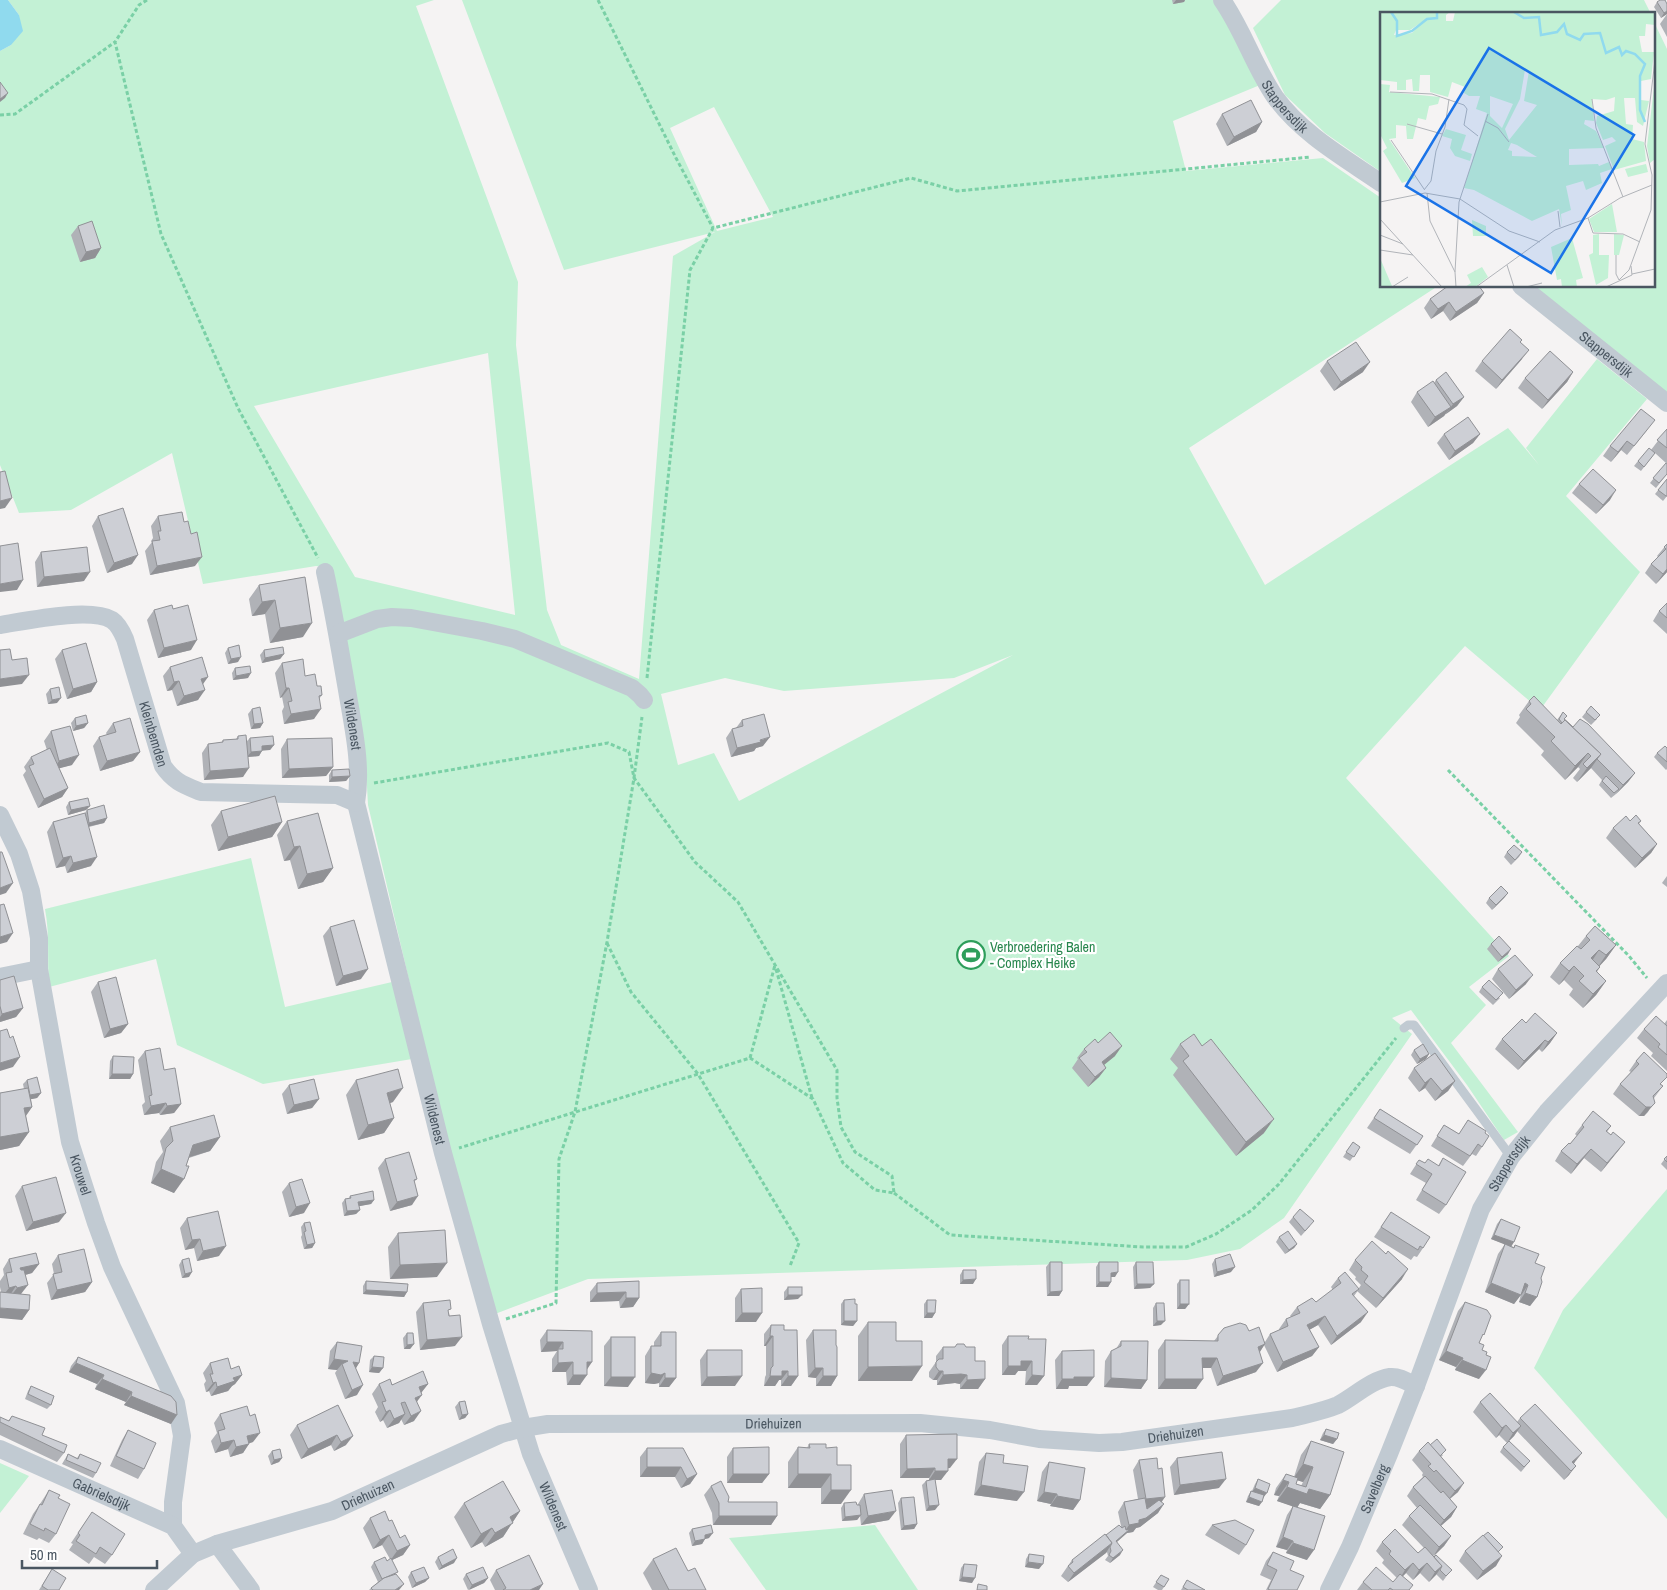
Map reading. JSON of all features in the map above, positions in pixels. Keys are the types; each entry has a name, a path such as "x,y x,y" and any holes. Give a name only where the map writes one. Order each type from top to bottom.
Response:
{"street":[{"name":"Stappersdijk","path":"1222,0 1264,79 1285,110 1307,132 1380,182"},
{"name":"Stappersdijk","path":"1523,288 1667,403"},
{"name":"Wildenest","path":"325,572 338,634 354,729 359,785 356,803 444,1153 491,1324 531,1454 589,1590"},
{"name":"Kleinbemden","path":"0,625 83,614 98,615 112,620 121,629 125,639 163,766 170,776 180,783 200,792 337,796 356,803"},
{"path":"338,634 377,619 392,617 411,618 482,631 515,639 632,688 644,700"},
{"name":"Krouwel","path":"0,815 18,854 31,891 39,938 38,969 70,1142 112,1267 176,1403 180,1419 182,1436 173,1502 173,1526"},
{"path":"0,977 38,969"},
{"name":"Stappersdijk","path":"1416,1386 1481,1209 1511,1158 1547,1112 1663,988"},
{"name":"Driehuizen","path":"154,1590 193,1554 217,1544 332,1511 482,1442 523,1428 548,1424 920,1422 990,1430 1039,1439 1098,1443 1122,1442 1316,1413 1338,1405 1380,1380 1392,1376 1401,1378 1416,1386"},
{"name":"Savelberg","path":"1329,1590 1350,1547 1416,1386"},
{"name":"Gabrielsdijk","path":"0,1449 173,1526"},
{"path":"173,1526 193,1554"},
{"path":"217,1544 251,1590"}],"lane":[{"path":"1404,1028 1408,1025 1414,1025 1511,1158"}],"path":[{"path":"0,116 15,114 115,42 139,5 147,0"},
{"path":"598,0 676,158 713,228"},
{"path":"115,42 161,234 238,408 325,572"},
{"path":"491,1324 556,1303 560,1159 575,1112 607,942 634,778 690,270 713,228 911,178 957,191 1340,154"},
{"path":"359,785 608,744 629,752 634,778 695,862 738,902 837,1070 837,1098 841,1127 855,1152 892,1176 894,1193"},
{"path":"1448,770 1629,956 1663,988"},
{"path":"607,942 631,992 698,1074 799,1243 790,1266"},
{"path":"750,1058 775,964"},
{"path":"775,964 813,1099 843,1163 875,1190 894,1193 950,1235 1143,1247 1186,1247 1216,1234 1252,1210 1279,1184 1404,1028"},
{"path":"444,1153 750,1058"},
{"path":"750,1058 813,1099"}],"green space":[{"path":"8,0 434,0 416,6 518,282 516,345 547,610 561,645 639,679 673,256 715,232 564,270 462,0 1213,0 1227,17 1260,85 1173,121 1186,171 1323,158 1380,197 1380,288 1435,288 1189,448 1265,585 1508,428 1539,465 1526,448 1597,359 1647,399 1566,496 1640,572 1540,710 1465,646 1346,778 1509,956 1469,987 1486,1005 1451,1043 1518,1132 1504,1140 1467,1085 1411,1010 1392,1018 1412,1034 1284,1218 1240,1249 1187,1260 588,1279 495,1314 446,1138 368,805 347,647 329,568 316,566 203,584 172,453 71,510 19,513 0,465 0,51 11,45 19,15","holes":["714,107 773,217 717,231 670,128","488,353 515,615 355,577 254,406","1013,655 739,801 714,753 678,765 661,694 725,678 784,691 954,678"]},
{"path":"1281,0 1644,0 1650,12 1380,12 1380,171 1325,133 1285,95 1253,28"},
{"path":"1654,22 1667,49 1667,396 1533,288 1654,288"},
{"path":"251,858 285,1007 392,982 412,1059 263,1084 177,1045 156,959 49,987 45,909"},
{"path":"1667,1189 1667,1519 1534,1368 1563,1310"},
{"path":"0,1463 29,1476 0,1513"},
{"path":"875,1525 918,1590 766,1590 729,1538"}],"water":[{"path":"0,0 8,0 19,15 23,31 11,45 0,51"}],"building":[{"path":"1665,0 1667,4 1667,11 1664,13 1657,2"},
{"path":"0,82 8,93 0,99"},
{"path":"1251,100 1262,122 1234,137 1222,114"},
{"path":"92,221 101,248 86,252 78,226"},
{"path":"1445,288 1480,288 1484,293 1456,312 1449,302 1438,309 1430,299"},
{"path":"1510,329 1522,340 1520,342 1529,350 1502,380 1482,361"},
{"path":"1356,342 1370,362 1341,382 1327,361"},
{"path":"1550,351 1573,372 1548,400 1525,378"},
{"path":"1446,372 1464,397 1453,404 1436,380"},
{"path":"1433,381 1451,407 1435,417 1417,392"},
{"path":"1641,409 1655,420 1634,446 1627,441 1618,452 1610,446"},
{"path":"1468,417 1480,434 1455,451 1444,434"},
{"path":"1667,429 1667,448 1657,440"},
{"path":"1649,448 1655,453 1644,467 1638,461"},
{"path":"1666,463 1667,474 1659,483 1653,478"},
{"path":"1593,469 1616,490 1603,505 1579,484"},
{"path":"5,471 12,498 0,501 0,472"},
{"path":"1667,479 1667,496 1666,496 1658,490"},
{"path":"123,508 138,555 114,563 98,516"},
{"path":"182,512 184,522 188,521 191,534 197,532 202,557 157,566 152,541 160,540 158,531 161,531 158,516"},
{"path":"18,543 23,580 0,584 0,546"},
{"path":"1667,544 1667,569 1663,574 1651,564 1666,549 1664,547"},
{"path":"87,547 90,572 44,577 41,552"},
{"path":"305,577 312,623 280,628 275,600 262,602 259,585"},
{"path":"1667,603 1667,618 1659,611"},
{"path":"172,605 173,609 188,605 197,640 164,648 154,610"},
{"path":"86,643 97,682 73,689 62,650"},
{"path":"239,645 241,657 231,659 228,648"},
{"path":"283,647 284,654 265,658 264,650"},
{"path":"10,649 12,660 27,658 29,675 0,679 0,650"},
{"path":"202,657 208,677 201,679 205,690 184,696 179,681 174,682 170,667"},
{"path":"303,659 305,676 315,674 317,686 321,686 322,695 319,696 321,709 291,714 288,702 292,701 289,688 286,688 282,663"},
{"path":"250,666 251,673 236,676 235,668"},
{"path":"59,687 61,698 52,700 50,689"},
{"path":"1534,696 1561,724 1565,720 1601,754 1587,768 1583,764 1591,756 1588,753 1575,766 1551,741 1555,737 1526,709 1531,704 1529,701"},
{"path":"1591,706 1600,715 1595,720 1586,712"},
{"path":"260,707 263,723 254,724 252,709"},
{"path":"1563,712 1567,716 1564,719 1573,727 1580,719 1588,724 1635,773 1623,785 1597,759 1601,754 1565,720 1562,723 1559,719"},
{"path":"764,714 770,737 760,740 761,742 737,748 732,729 743,726 742,720"},
{"path":"86,715 88,723 76,726 75,718"},
{"path":"130,718 140,752 107,761 99,737 116,732 113,723"},
{"path":"70,726 79,755 59,761 51,731"},
{"path":"246,735 249,768 210,771 208,744 238,739 238,736"},
{"path":"273,736 274,745 262,746 262,751 251,752 250,738"},
{"path":"332,738 333,767 289,769 287,739"},
{"path":"1665,746 1667,748 1667,762 1657,753"},
{"path":"50,748 68,788 44,799 29,766 34,764 31,757"},
{"path":"349,769 350,776 332,777 332,770"},
{"path":"1606,776 1619,789 1614,793 1602,781"},
{"path":"275,796 282,822 228,837 221,811"},
{"path":"88,798 90,806 71,810 69,802"},
{"path":"104,805 107,818 89,823 87,810"},
{"path":"85,813 97,857 73,863 71,856 63,858 53,822"},
{"path":"318,813 333,868 307,874 300,846 294,847 287,821"},
{"path":"1636,815 1641,821 1638,823 1657,844 1642,858 1613,828 1626,816 1630,821"},
{"path":"1514,845 1522,852 1515,860 1507,852"},
{"path":"0,852 2,852 13,883 0,888"},
{"path":"1501,886 1508,893 1496,905 1489,898"},
{"path":"4,904 13,933 0,937 0,905"},
{"path":"354,920 368,969 343,976 330,927"},
{"path":"1595,926 1616,945 1606,955 1599,950 1591,958 1600,967 1596,971 1606,981 1593,994 1579,981 1584,976 1574,966 1569,971 1560,963 1577,946 1581,949 1590,940 1586,936"},
{"path":"1499,936 1511,949 1502,957 1491,944"},
{"path":"1515,955 1533,975 1516,990 1498,969"},
{"path":"14,976 23,1008 2,1014 0,1006 0,980"},
{"path":"116,977 128,1024 110,1029 98,982"},
{"path":"1489,980 1503,993 1496,1000 1482,987"},
{"path":"1535,1013 1557,1033 1548,1042 1545,1040 1524,1061 1502,1039 1522,1019 1526,1023"},
{"path":"1656,1016 1667,1026 1667,1055 1658,1047 1660,1044 1644,1029"},
{"path":"7,1029 10,1038 13,1036 20,1057 0,1063 0,1031"},
{"path":"1110,1032 1122,1046 1102,1062 1106,1068 1095,1077 1079,1058 1087,1052 1084,1049 1095,1039 1098,1043"},
{"path":"1194,1034 1202,1046 1211,1039 1274,1119 1246,1142 1183,1061 1189,1056 1180,1044"},
{"path":"1423,1044 1429,1054 1420,1059 1414,1050"},
{"path":"160,1048 164,1070 175,1068 181,1104 167,1106 166,1103 151,1106 149,1096 152,1095 145,1051"},
{"path":"1644,1052 1667,1074 1667,1077 1660,1084 1663,1086 1653,1096 1655,1103 1651,1107 1646,1107 1620,1084 1639,1064 1636,1061"},
{"path":"1435,1053 1455,1081 1442,1091 1431,1078 1425,1083 1414,1068"},
{"path":"113,1056 134,1057 133,1074 112,1074"},
{"path":"398,1069 403,1088 387,1093 394,1118 368,1125 356,1080"},
{"path":"37,1077 41,1093 30,1095 27,1080"},
{"path":"314,1079 319,1099 294,1105 289,1085"},
{"path":"28,1088 32,1107 24,1108 29,1132 0,1137 0,1093"},
{"path":"1380,1109 1423,1136 1417,1145 1374,1118"},
{"path":"1593,1111 1611,1126 1606,1131 1611,1135 1613,1132 1625,1142 1607,1163 1591,1149 1577,1164 1561,1151 1570,1144 1584,1127 1582,1125"},
{"path":"214,1115 220,1137 193,1145 186,1166 189,1166 184,1179 161,1169 166,1148 173,1141 170,1127"},
{"path":"1468,1120 1486,1131 1485,1133 1489,1136 1482,1147 1478,1144 1470,1156 1437,1136 1444,1125 1459,1134"},
{"path":"1353,1142 1360,1147 1354,1157 1346,1152"},
{"path":"409,1152 417,1179 414,1180 418,1196 397,1202 385,1159"},
{"path":"1443,1158 1466,1172 1446,1205 1422,1190 1432,1174 1416,1164 1419,1160 1425,1163 1428,1159 1439,1166"},
{"path":"56,1177 66,1213 33,1222 22,1186"},
{"path":"302,1179 310,1203 296,1207 289,1183"},
{"path":"373,1191 374,1200 358,1202 360,1210 347,1211 345,1199 351,1198 350,1196"},
{"path":"1300,1209 1314,1221 1305,1231 1293,1217"},
{"path":"218,1211 226,1246 203,1251 200,1239 192,1240 187,1218"},
{"path":"1391,1212 1430,1237 1423,1248 1420,1246 1418,1250 1381,1227"},
{"path":"1501,1219 1520,1227 1514,1242 1494,1235"},
{"path":"310,1222 315,1243 307,1245 304,1223"},
{"path":"445,1230 447,1263 400,1265 398,1233"},
{"path":"1288,1231 1297,1244 1289,1250 1279,1237"},
{"path":"1372,1241 1386,1254 1388,1251 1408,1269 1383,1298 1364,1282 1368,1276 1361,1270 1362,1267 1355,1260"},
{"path":"1505,1244 1514,1248 1515,1245 1539,1254 1535,1263 1545,1267 1537,1297 1525,1293 1528,1285 1525,1283 1521,1295 1491,1283"},
{"path":"84,1249 92,1282 57,1290 53,1274 62,1272 58,1255"},
{"path":"36,1253 39,1264 20,1268 24,1270 28,1285 9,1288 6,1273 12,1272 9,1259"},
{"path":"1230,1254 1235,1267 1217,1272 1215,1259"},
{"path":"189,1258 192,1272 185,1274 182,1260"},
{"path":"1050,1262 1062,1262 1062,1291 1050,1292"},
{"path":"1099,1262 1118,1262 1118,1272 1111,1273 1111,1282 1099,1282"},
{"path":"1136,1262 1153,1262 1154,1284 1137,1284"},
{"path":"963,1270 976,1270 976,1279 963,1280"},
{"path":"1345,1272 1359,1289 1352,1294 1368,1312 1337,1336 1325,1316 1307,1325 1319,1347 1283,1362 1270,1334 1288,1326 1286,1319 1300,1313 1297,1307 1312,1298 1316,1302 1341,1283 1338,1278"},
{"path":"1180,1280 1189,1280 1189,1304 1180,1304"},
{"path":"366,1281 408,1284 407,1292 366,1290"},
{"path":"639,1281 639,1298 626,1298 626,1292 597,1293 597,1283"},
{"path":"788,1287 802,1287 802,1295 788,1295"},
{"path":"762,1288 762,1313 742,1313 741,1289"},
{"path":"0,1292 30,1295 29,1310 0,1308"},
{"path":"855,1299 855,1304 857,1304 857,1321 844,1321 844,1300"},
{"path":"450,1300 451,1309 448,1310 449,1316 460,1315 462,1337 427,1340 423,1303"},
{"path":"927,1300 936,1300 935,1313 927,1313"},
{"path":"1465,1302 1487,1310 1491,1316 1479,1343 1484,1345 1482,1350 1487,1352 1486,1355 1491,1357 1486,1370 1446,1351"},
{"path":"1156,1303 1164,1303 1165,1321 1157,1321"},
{"path":"868,1322 896,1322 896,1341 922,1341 922,1366 868,1367"},
{"path":"1240,1323 1246,1325 1249,1331 1259,1327 1265,1344 1258,1347 1263,1363 1223,1376 1217,1358 1202,1358 1203,1379 1165,1379 1165,1340 1218,1341 1218,1335 1224,1328"},
{"path":"771,1325 784,1325 784,1330 797,1330 798,1376 788,1376 788,1371 782,1371 782,1376 770,1376 773,1366 773,1336 770,1336"},
{"path":"547,1330 592,1331 592,1362 587,1362 587,1375 573,1375 573,1362 558,1363 558,1349 563,1349 563,1342 547,1342"},
{"path":"813,1330 836,1330 837,1376 823,1376 823,1368 815,1368"},
{"path":"661,1332 676,1332 676,1378 665,1378 665,1373 661,1375 651,1373 651,1346 661,1346"},
{"path":"407,1333 413,1333 414,1344 407,1345"},
{"path":"1008,1336 1029,1336 1028,1339 1046,1339 1044,1376 1032,1375 1032,1361 1021,1361 1021,1366 1008,1366"},
{"path":"611,1337 635,1337 635,1377 611,1377"},
{"path":"1121,1341 1148,1341 1147,1380 1111,1378 1111,1351 1121,1346"},
{"path":"337,1342 362,1346 359,1363 353,1362 363,1385 352,1390 342,1364 348,1361 334,1359"},
{"path":"957,1344 975,1347 975,1361 985,1361 985,1379 967,1380 967,1375 943,1375 943,1371 939,1371 936,1367 936,1362 939,1359 943,1359 943,1347 955,1347"},
{"path":"707,1350 742,1350 742,1376 707,1377"},
{"path":"1094,1350 1094,1377 1062,1379 1062,1351"},
{"path":"374,1356 384,1357 383,1368 372,1367"},
{"path":"78,1357 171,1396 176,1402 177,1415 131,1396 132,1392 102,1379 104,1375 76,1363"},
{"path":"228,1358 231,1369 239,1366 242,1375 233,1378 235,1381 217,1387 216,1382 213,1383 210,1374 213,1374 210,1363"},
{"path":"423,1371 428,1384 419,1387 422,1395 415,1398 421,1411 411,1416 405,1402 401,1403 405,1414 394,1419 390,1410 386,1412 382,1402 386,1401 379,1384 390,1379 392,1385"},
{"path":"31,1386 54,1396 51,1405 28,1394"},
{"path":"1490,1393 1521,1426 1513,1433 1506,1425 1502,1428 1480,1402"},
{"path":"465,1401 468,1414 462,1415 459,1402"},
{"path":"1535,1404 1582,1453 1572,1462 1576,1466 1571,1471 1520,1418"},
{"path":"338,1405 353,1436 341,1442 337,1435 308,1449 297,1425"},
{"path":"247,1406 250,1416 255,1414 260,1433 247,1436 249,1444 236,1447 234,1440 221,1443 218,1431 225,1429 220,1414"},
{"path":"12,1416 45,1428 42,1435 67,1445 64,1453 0,1422 0,1417 9,1421"},
{"path":"1326,1429 1339,1433 1337,1439 1324,1435"},
{"path":"128,1430 156,1443 144,1469 116,1456"},
{"path":"957,1434 957,1459 948,1459 948,1471 935,1471 935,1468 907,1469 906,1435"},
{"path":"1437,1439 1446,1450 1440,1456 1430,1445"},
{"path":"1311,1441 1344,1452 1330,1495 1309,1489 1307,1494 1287,1487 1289,1482 1283,1480 1286,1474 1298,1478 1296,1484 1306,1487 1313,1467 1303,1464"},
{"path":"1509,1441 1530,1461 1524,1467 1503,1447"},
{"path":"1428,1442 1464,1483 1455,1491 1436,1470 1434,1472 1428,1466 1431,1464 1419,1451"},
{"path":"809,1444 826,1444 826,1448 837,1447 837,1465 851,1465 851,1490 831,1490 831,1474 798,1474 798,1447 810,1448"},
{"path":"769,1447 769,1474 733,1474 733,1448"},
{"path":"647,1448 683,1448 697,1474 687,1479 681,1467 647,1467"},
{"path":"280,1449 282,1458 274,1460 272,1451"},
{"path":"1222,1452 1226,1479 1180,1485 1177,1458"},
{"path":"986,1453 1004,1455 1003,1463 1028,1466 1024,1492 981,1485"},
{"path":"68,1454 78,1459 80,1454 101,1463 96,1473 66,1460"},
{"path":"1157,1458 1158,1469 1162,1468 1165,1497 1146,1499 1139,1460"},
{"path":"1049,1462 1085,1468 1080,1500 1044,1492"},
{"path":"1425,1476 1441,1493 1443,1491 1457,1507 1444,1520 1413,1487"},
{"path":"935,1479 939,1505 929,1506 926,1481"},
{"path":"1258,1479 1270,1484 1267,1493 1255,1488"},
{"path":"503,1481 520,1511 510,1517 513,1523 495,1533 492,1528 481,1534 464,1503"},
{"path":"721,1481 729,1497 728,1502 777,1502 777,1516 719,1516 719,1503 711,1486"},
{"path":"49,1490 60,1495 58,1498 70,1504 56,1534 45,1528 44,1531 30,1524"},
{"path":"892,1490 896,1511 868,1516 864,1494"},
{"path":"1251,1491 1264,1495 1262,1502 1249,1497"},
{"path":"914,1497 917,1524 904,1526 901,1498"},
{"path":"1145,1498 1147,1509 1159,1500 1164,1504 1146,1518 1139,1520 1139,1523 1129,1525 1124,1502"},
{"path":"856,1502 857,1505 860,1505 861,1515 845,1517 844,1503"},
{"path":"1420,1505 1451,1536 1439,1547 1409,1516"},
{"path":"1293,1506 1325,1516 1314,1550 1293,1543 1293,1541 1283,1537"},
{"path":"385,1511 389,1521 392,1520 400,1538 405,1535 410,1545 397,1551 389,1535 380,1540 370,1518"},
{"path":"92,1512 125,1534 112,1555 100,1547 96,1554 76,1541 80,1535 78,1533"},
{"path":"1235,1520 1254,1530 1246,1545 1212,1525"},
{"path":"711,1525 713,1533 705,1535 705,1539 695,1541 692,1529"},
{"path":"1119,1525 1122,1528 1125,1526 1126,1530 1130,1529 1116,1541 1123,1550 1113,1558 1109,1555 1112,1543 1106,1535"},
{"path":"1395,1529 1418,1553 1425,1547 1442,1566 1435,1572 1427,1563 1419,1570 1413,1563 1405,1570 1389,1554 1391,1551 1382,1542"},
{"path":"1488,1532 1503,1547 1498,1552 1483,1536"},
{"path":"1105,1534 1112,1543 1074,1573 1068,1566 1073,1562 1072,1560"},
{"path":"1483,1535 1502,1556 1483,1571 1465,1551"},
{"path":"676,1548 688,1571 695,1568 706,1590 669,1590 653,1559"},
{"path":"453,1549 457,1558 442,1566 438,1557"},
{"path":"1273,1552 1294,1561 1290,1570 1304,1576 1297,1590 1268,1589 1277,1570 1267,1565"},
{"path":"1029,1554 1044,1556 1043,1564 1028,1562"},
{"path":"529,1555 543,1584 530,1590 503,1590 506,1588 496,1570"},
{"path":"1436,1555 1452,1570 1446,1576 1440,1570 1442,1566 1434,1557"},
{"path":"385,1557 387,1561 391,1558 398,1572 382,1579 374,1562"},
{"path":"964,1564 977,1565 975,1578 962,1577"},
{"path":"424,1567 429,1578 416,1583 411,1572"},
{"path":"483,1567 488,1578 472,1585 466,1574"},
{"path":"1376,1567 1393,1582 1400,1574 1413,1585 1409,1590 1393,1590 1390,1588 1388,1590 1372,1590 1363,1582"},
{"path":"52,1569 66,1578 59,1590 48,1590 42,1586"},
{"path":"396,1574 404,1584 395,1590 373,1590 371,1588 384,1578"},
{"path":"1161,1575 1169,1579 1164,1587 1156,1582"},
{"path":"1187,1580 1205,1590 1188,1590 1183,1587"},
{"path":"978,1584 987,1586 987,1590 977,1590"}],"place":[{"name":"Verbroedering Balen - Complex Heike","path":"971,955"}]}
